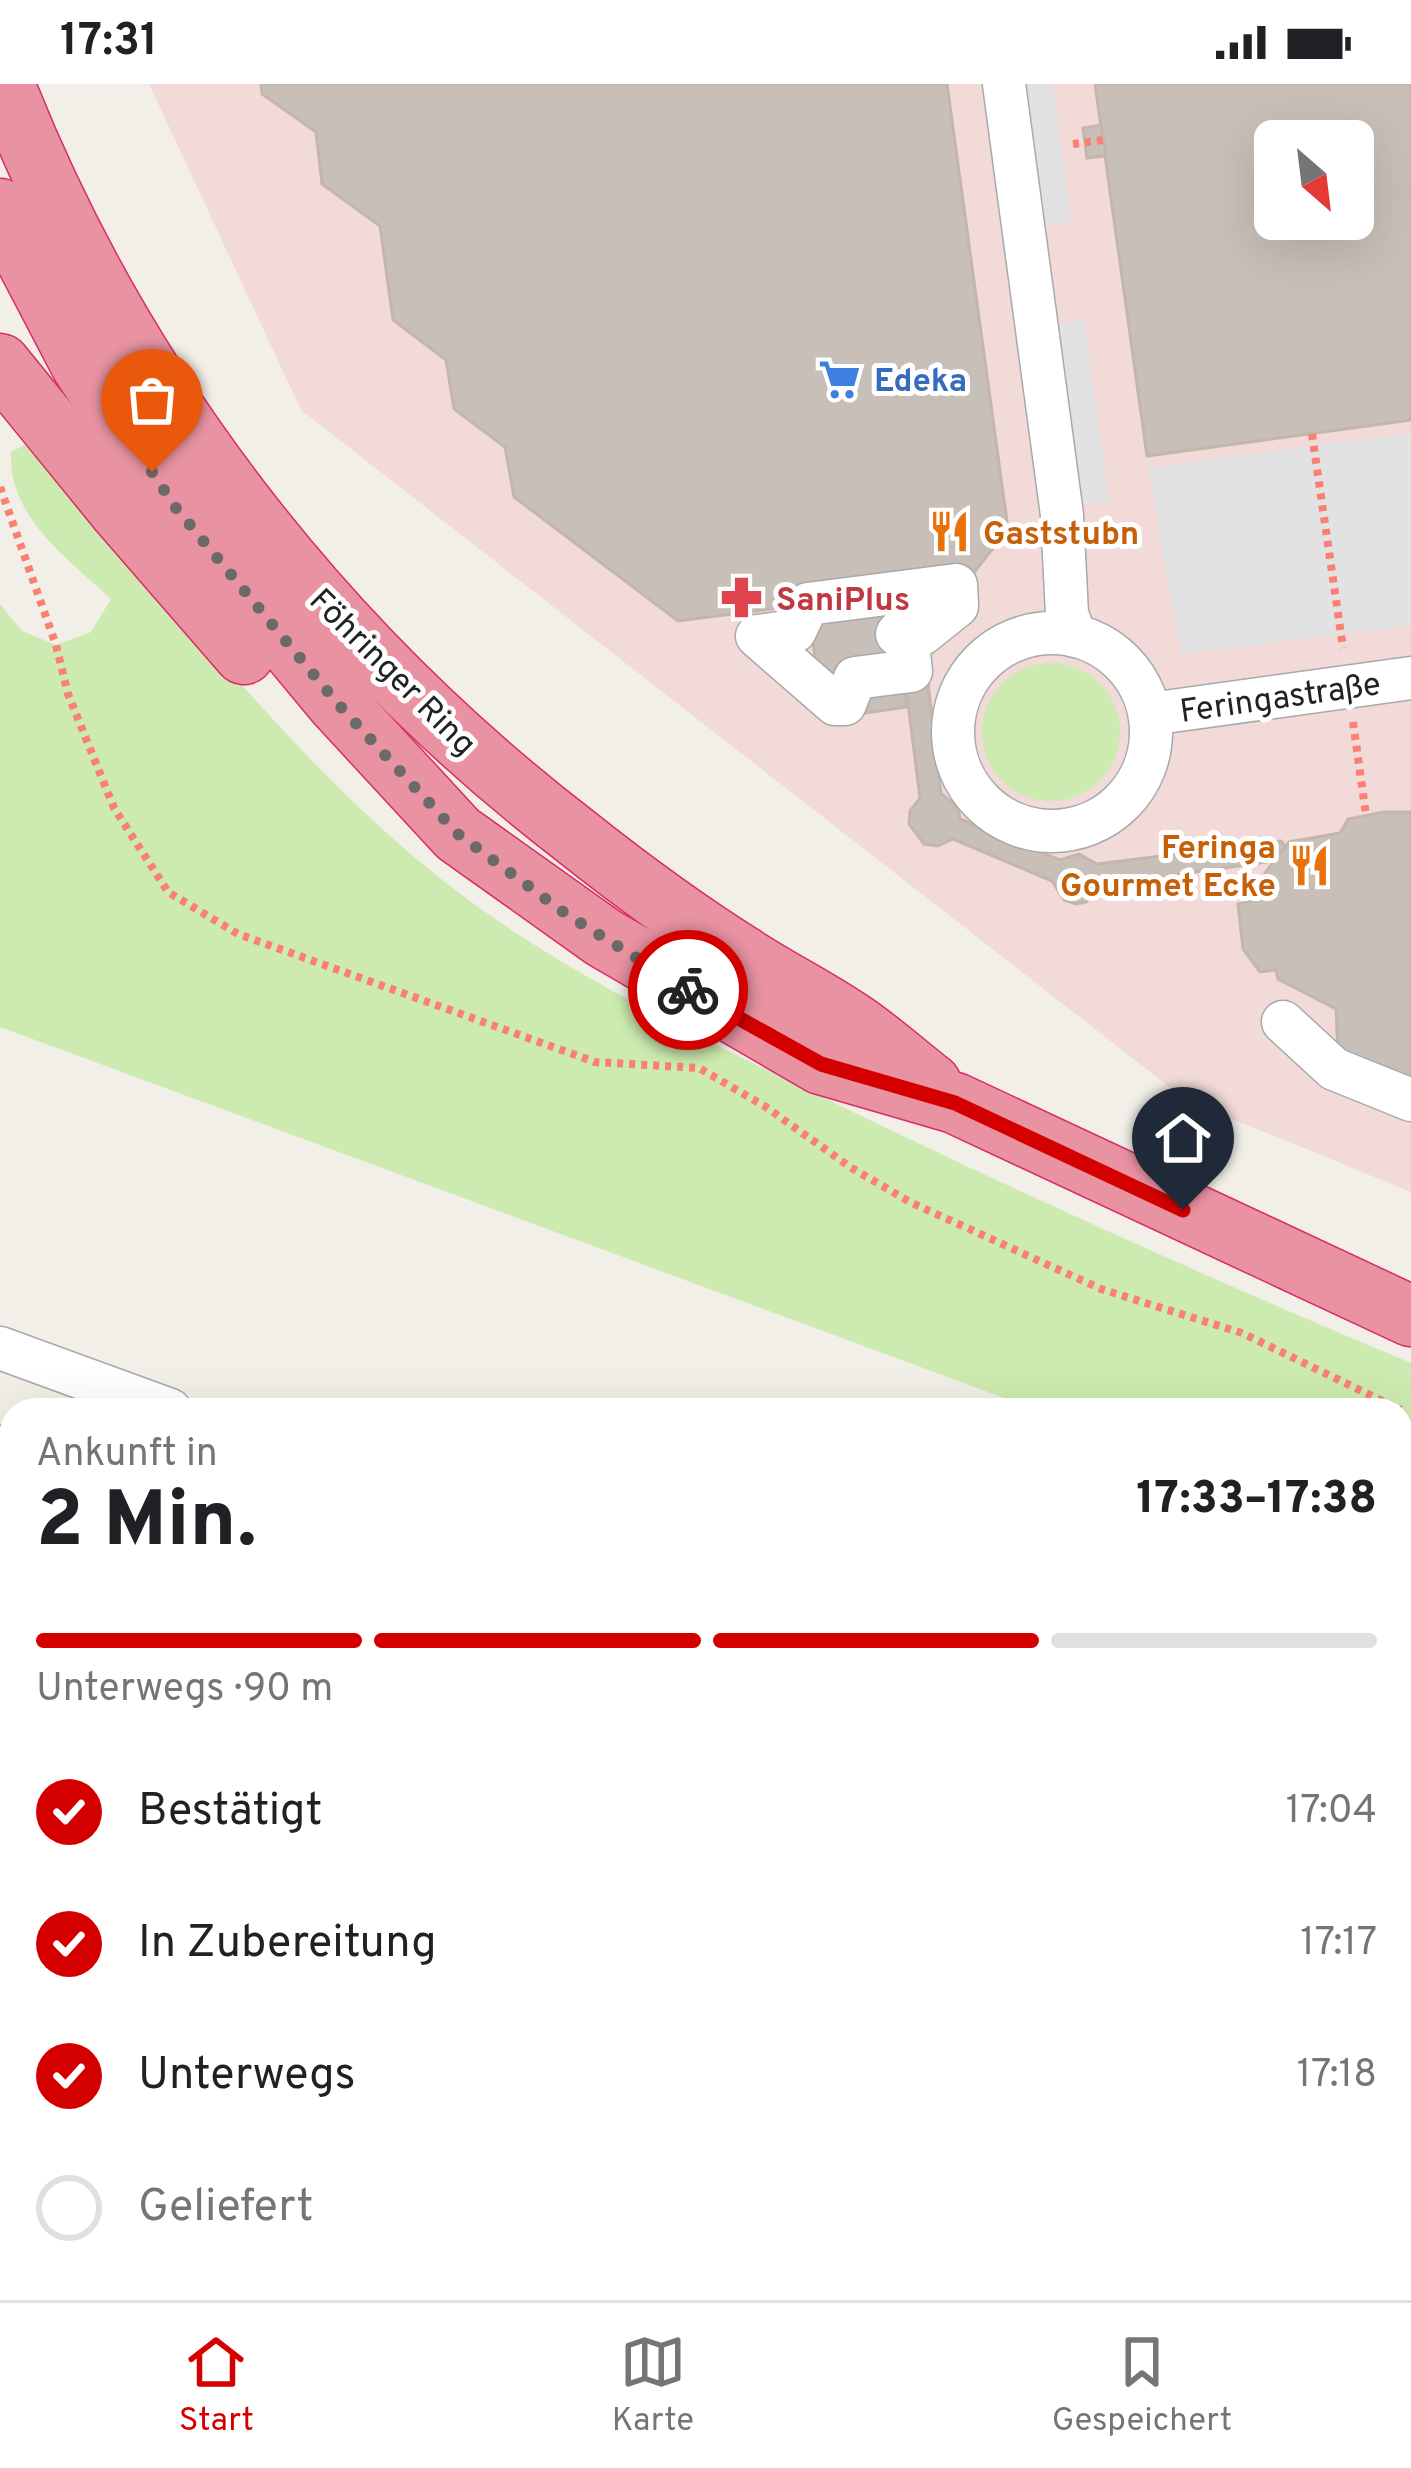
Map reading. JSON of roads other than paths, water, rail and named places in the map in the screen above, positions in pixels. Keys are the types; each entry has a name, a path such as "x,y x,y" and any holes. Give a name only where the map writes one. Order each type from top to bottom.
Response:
{"highway":[{"name":"Föhringer Ring","path":"4,84 29,148 129,338 221,481 327,609 440,721 574,835 742,957 854,1023 955,1103"},
{"name":"Föhringer Ring","path":"0,209 81,364 176,508 338,704 458,834 604,938 821,1064 955,1103 1411,1316"},
{"path":"0,364 119,510 310,729 372,786 458,834"}],"street":[{"path":"1004,84 1062,515 1067,614 1075,636"},
{"path":"956,585 959,596 957,606 922,634 907,624 897,634 908,644 911,671 855,678 845,704 836,704 758,636 795,631 808,604 956,585"},
{"name":"Feringastraße","path":"1041,634 1075,636 1106,649 1141,688 1150,714 1151,735 1141,776 1129,795 1096,821 1055,832 1013,824 978,800 957,763 952,739 953,714 968,681 988,656 1004,645 1041,634"},
{"name":"Feringastraße","path":"1150,714 1411,678"},
{"path":"1283,1022 1334,1069 1411,1100"},
{"path":"0,1348 137,1398"}],"place":[{"name":"Edeka","path":"840,379"},
{"name":"Gaststubn","path":"949,532"},
{"name":"SaniPlus","path":"742,598"},
{"name":"Feringa Gourmet Ecke","path":"1310,865"}]}
